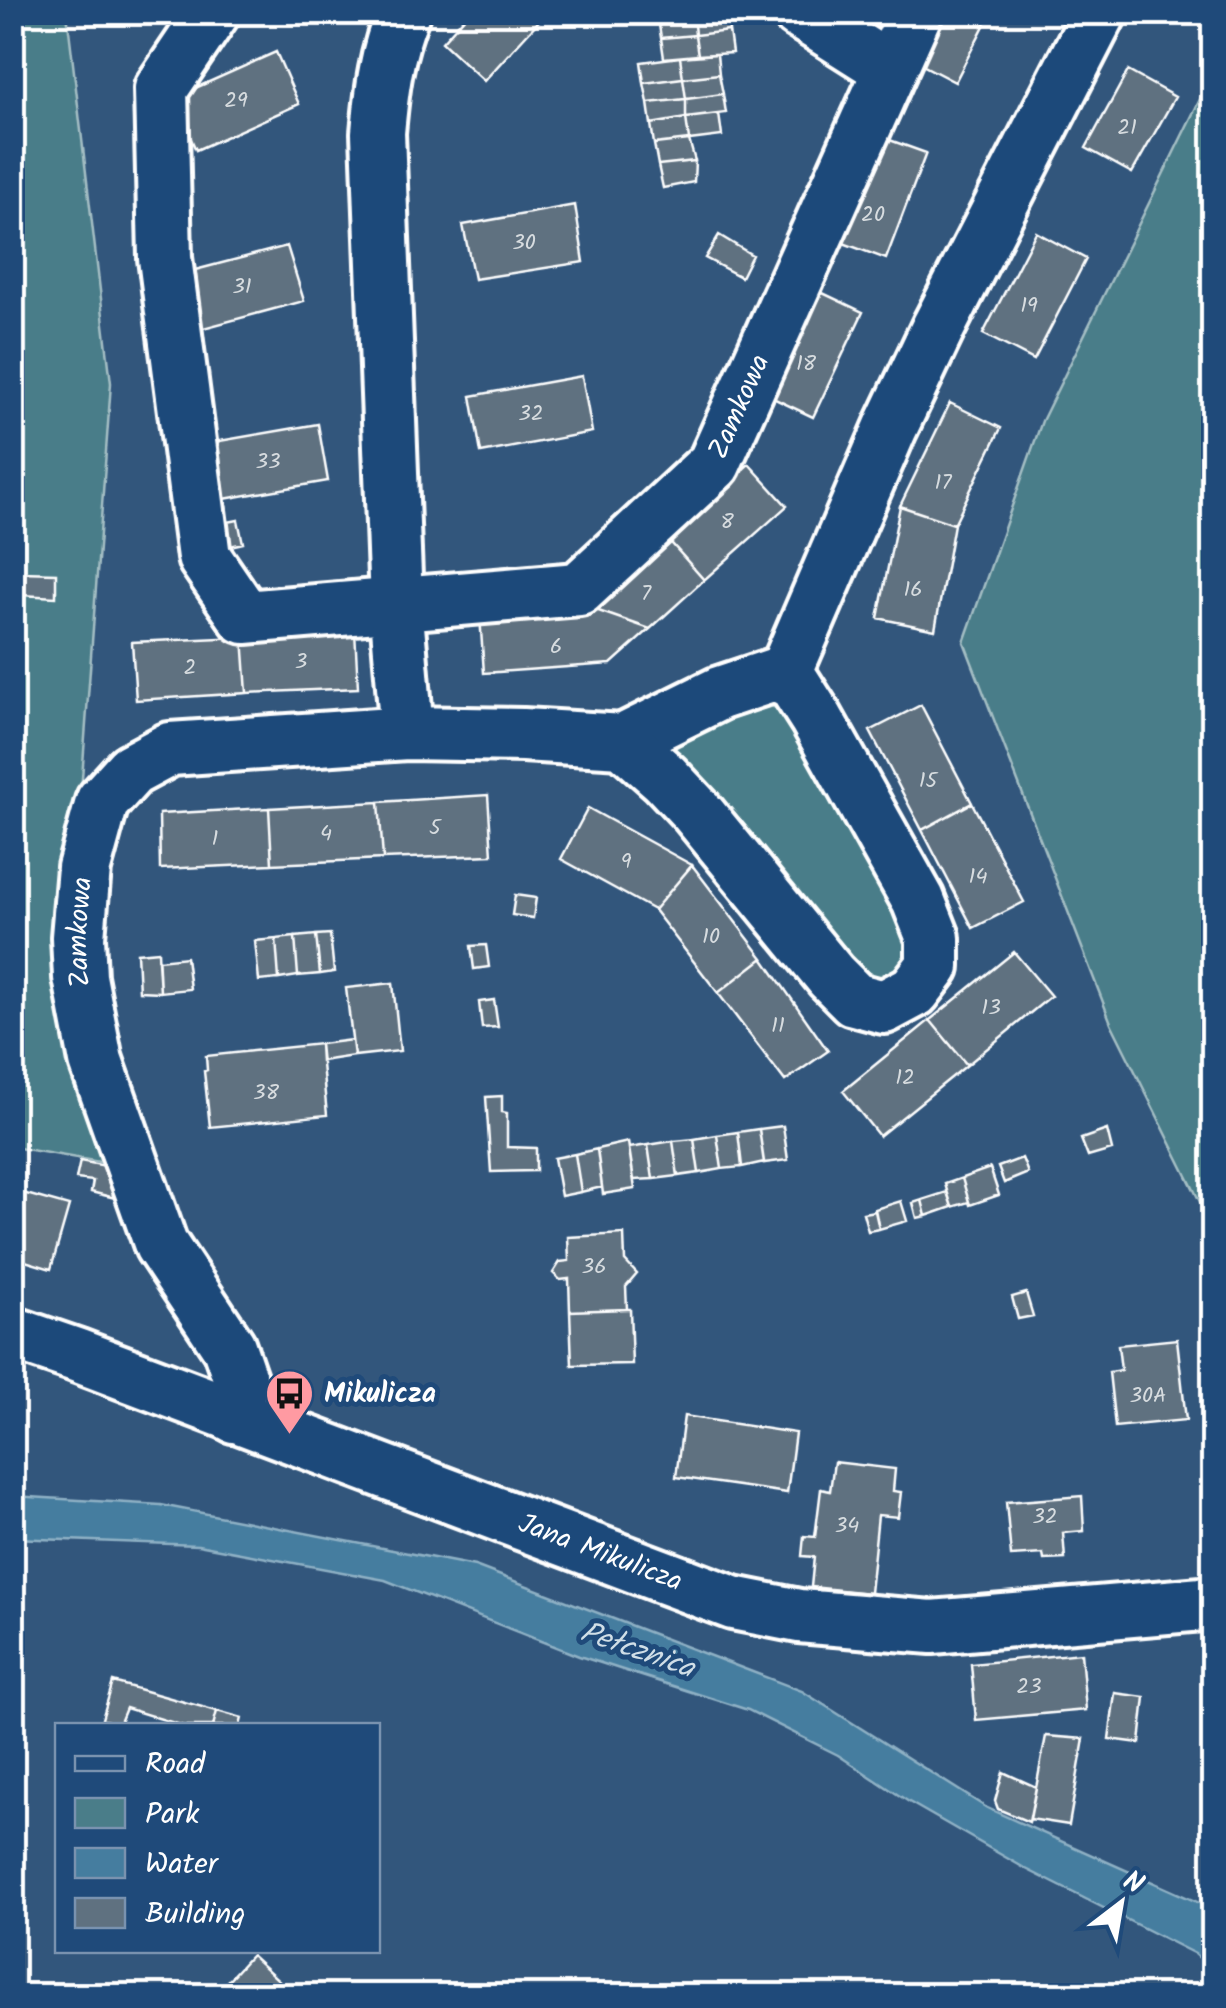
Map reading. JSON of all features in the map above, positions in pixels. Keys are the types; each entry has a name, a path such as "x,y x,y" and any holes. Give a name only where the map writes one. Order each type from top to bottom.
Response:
{"street":[{"name":"Zamkowa","path":"213,12 161,89 164,258 204,557 245,617 579,589 714,464 916,12"},
{"path":"403,12 383,74 378,133 396,603 407,733"},
{"path":"799,12 889,69"},
{"path":"622,741 696,811 854,999 884,1007 914,991 933,966 933,938 918,900 786,671 939,326 1100,12"},
{"name":"Zamkowa","path":"234,1416 241,1382 229,1347 161,1245 96,1062 80,977 78,937 84,868 102,802 131,770 170,749 407,733 622,741 720,693 786,671"},
{"name":"Jana Mikulicza","path":"12,1334 733,1603 799,1616 932,1628 1214,1602"}],"green space":[{"path":"12,13 67,13 111,383 81,792 111,1164 13,1147"},
{"path":"1213,57 1213,1228 1111,1023 964,642 1042,421 1206,87"},
{"path":"753,705 774,707 795,717 888,883 911,954 888,977 873,979 842,971 666,743"}],"water":[{"name":"Pełcznica","path":"13,1496 161,1505 475,1566 802,1691 987,1808 1213,1909 1213,1970 1195,1954 1026,1869 909,1802 838,1755 748,1710 579,1656 385,1580 198,1545 13,1538"}],"building":[{"path":"469,12 547,12 484,81 442,42"},
{"path":"727,12 729,31 695,35 693,14"},
{"path":"932,12 991,12 955,82 909,58"},
{"path":"693,14 695,35 661,38 658,18"},
{"path":"729,31 732,53 698,55 695,35"},
{"path":"695,35 698,55 664,58 661,38"},
{"path":"276,52 299,104 196,150 173,98"},
{"path":"717,54 719,74 683,78 680,57"},
{"path":"680,57 683,78 644,83 641,62"},
{"path":"1128,71 1175,97 1132,173 1086,148"},
{"path":"719,74 723,94 686,99 683,78"},
{"path":"683,78 686,99 648,103 644,83"},
{"path":"723,94 726,113 686,118 686,99"},
{"path":"686,99 686,118 651,124 648,103"},
{"path":"719,114 722,136 689,140 686,118"},
{"path":"686,118 689,140 654,144 651,124"},
{"path":"873,134 926,153 886,259 835,240"},
{"path":"689,140 695,161 658,165 654,144"},
{"path":"695,161 694,182 663,188 658,165"},
{"path":"575,205 584,262 474,279 463,225"},
{"path":"1036,232 1086,259 1034,360 983,334"},
{"path":"719,235 752,255 741,277 705,258"},
{"path":"287,246 304,301 196,330 180,274"},
{"path":"810,287 863,312 813,417 760,392"},
{"path":"582,376 592,432 481,453 471,396"},
{"path":"950,403 1001,428 954,524 900,506"},
{"path":"318,424 328,481 218,500 208,443"},
{"path":"749,464 787,506 704,580 666,537"},
{"path":"900,506 954,524 935,630 878,618"},
{"path":"238,520 243,543 226,547 223,523"},
{"path":"666,537 704,580 650,629 587,607"},
{"path":"21,572 56,573 56,597 21,595"},
{"path":"587,607 650,629 611,664 484,673 480,616"},
{"path":"355,630 358,688 247,693 243,637"},
{"path":"243,637 247,693 136,700 132,642"},
{"path":"921,705 972,803 922,830 870,731"},
{"path":"488,795 492,855 383,859 379,802"},
{"path":"379,802 383,859 272,864 269,808"},
{"path":"972,803 1024,902 973,928 922,830"},
{"path":"269,808 272,864 160,869 159,814"},
{"path":"588,808 692,865 654,910 561,859"},
{"path":"692,865 763,958 718,993 654,910"},
{"path":"515,895 536,898 533,918 512,915"},
{"path":"330,934 334,972 320,974 316,935"},
{"path":"316,935 320,974 298,976 295,937"},
{"path":"295,937 298,976 279,979 276,939"},
{"path":"276,939 279,979 259,981 255,941"},
{"path":"486,945 489,967 474,969 471,946"},
{"path":"158,951 160,992 139,991 137,953"},
{"path":"1014,952 1051,996 967,1065 930,1020"},
{"path":"186,957 190,989 160,992 158,960"},
{"path":"763,958 828,1051 785,1081 718,993"},
{"path":"393,983 400,1051 354,1056 346,988"},
{"path":"494,1000 498,1027 482,1028 479,1002"},
{"path":"930,1020 967,1065 879,1136 843,1091"},
{"path":"352,1040 354,1056 321,1061 320,1044"},
{"path":"320,1044 327,1115 210,1127 206,1056"},
{"path":"502,1096 502,1112 507,1113 507,1147 536,1148 536,1171 491,1172 486,1097"},
{"path":"783,1126 788,1160 764,1163 759,1129"},
{"path":"759,1129 764,1162 742,1167 738,1132"},
{"path":"1107,1130 1112,1150 1088,1157 1081,1139"},
{"path":"738,1132 742,1167 722,1169 717,1135"},
{"path":"717,1135 722,1169 699,1173 694,1139"},
{"path":"694,1139 699,1173 678,1176 673,1141"},
{"path":"673,1141 678,1176 653,1179 648,1145"},
{"path":"628,1142 635,1189 603,1194 597,1149"},
{"path":"648,1145 653,1179 634,1180 629,1148"},
{"path":"597,1149 602,1187 581,1192 575,1154"},
{"path":"575,1154 581,1192 561,1196 554,1158"},
{"path":"1022,1158 1028,1173 1004,1183 998,1167"},
{"path":"80,1161 111,1167 123,1200 91,1192 93,1181 76,1179"},
{"path":"990,1168 999,1195 970,1205 962,1178"},
{"path":"962,1178 969,1202 952,1207 945,1184"},
{"path":"12,1190 69,1206 51,1269 12,1257"},
{"path":"947,1192 952,1207 926,1216 922,1200"},
{"path":"922,1200 926,1216 917,1218 913,1203"},
{"path":"901,1201 907,1221 879,1229 875,1209"},
{"path":"875,1211 879,1229 868,1231 863,1213"},
{"path":"624,1234 625,1261 637,1274 626,1287 627,1309 570,1311 569,1279 560,1280 553,1273 560,1262 569,1261 568,1237"},
{"path":"1026,1293 1033,1316 1018,1319 1012,1297"},
{"path":"630,1309 632,1364 572,1365 570,1311"},
{"path":"1177,1339 1186,1420 1115,1427 1109,1372 1121,1370 1118,1345"},
{"path":"684,1416 795,1433 787,1493 676,1477"},
{"path":"834,1462 895,1469 893,1491 901,1492 898,1517 878,1515 870,1593 811,1587 814,1557 802,1556 804,1536 815,1537 821,1489 830,1491"},
{"path":"1082,1496 1084,1531 1063,1533 1065,1559 1044,1560 1043,1554 1011,1556 1006,1502"},
{"path":"1081,1653 1086,1710 976,1720 971,1664"},
{"path":"113,1682 217,1711 214,1723 174,1723 126,1708 120,1723 102,1719"},
{"path":"1115,1693 1145,1697 1140,1743 1109,1739"},
{"path":"217,1711 242,1718 241,1723 214,1723"},
{"path":"1046,1736 1084,1739 1069,1825 1030,1819"},
{"path":"1003,1772 1036,1787 1029,1822 998,1809 995,1801"},
{"path":"251,1955 295,1995 222,1996 218,1991"}],"place":[{"name":"Mikulicza","path":"289,1436"}]}
